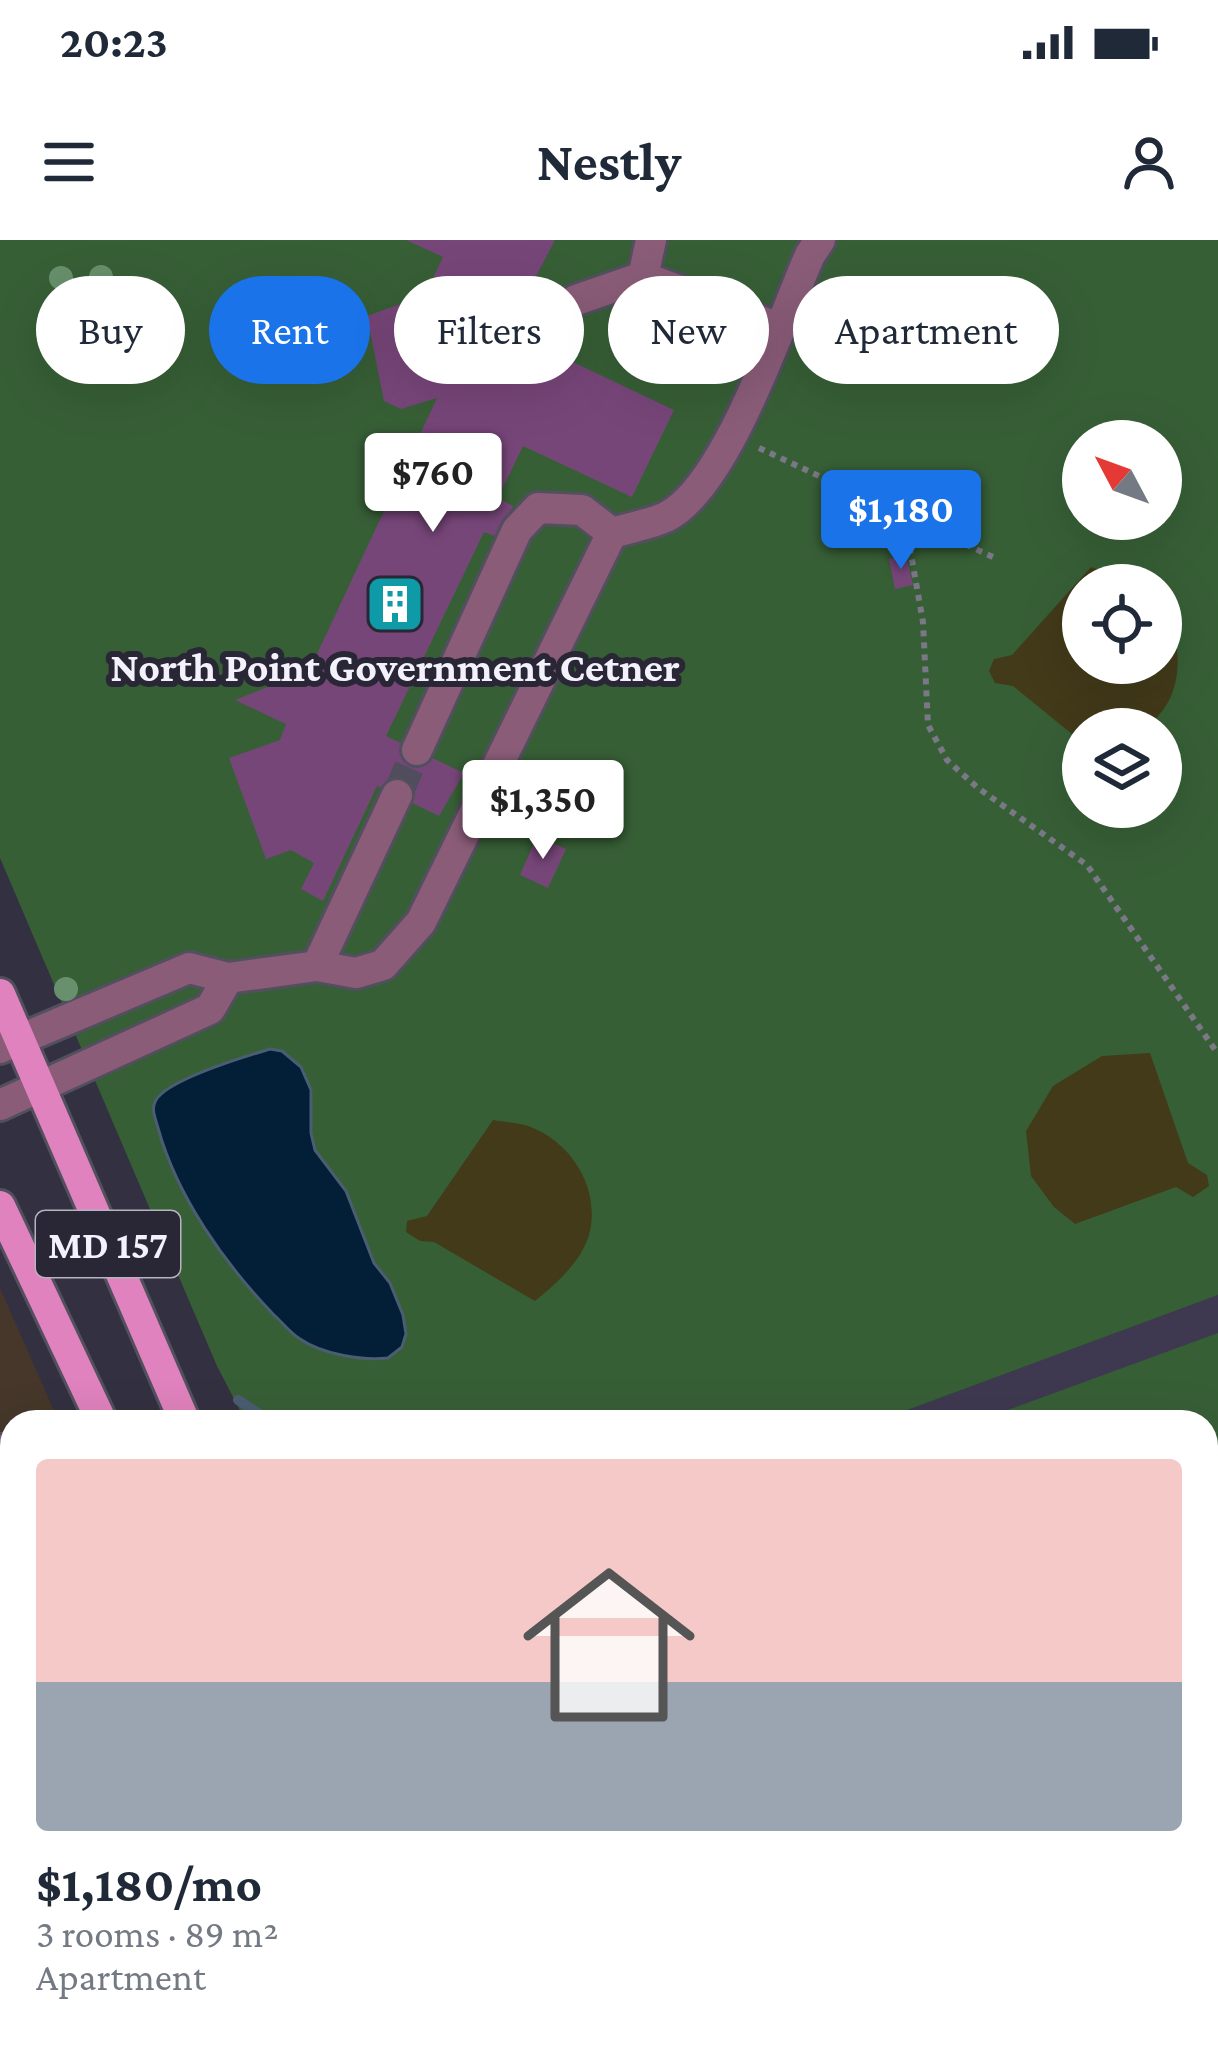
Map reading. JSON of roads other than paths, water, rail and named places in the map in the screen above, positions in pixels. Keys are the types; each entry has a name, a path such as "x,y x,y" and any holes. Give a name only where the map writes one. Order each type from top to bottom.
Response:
{"main road":[{"name":"MD 157","path":"0,994 10,1044 40,1088 180,1410"},
{"name":"MD 157","path":"1,1210 96,1410"}],"street":[{"path":"643,276 651,240"},
{"path":"10,1044 189,968 228,978 317,966 356,974 382,965 421,922 612,533 669,516 704,479 734,436 820,240"},
{"path":"769,324 779,328"},
{"path":"417,750 517,530 538,508 582,510 612,533"},
{"path":"317,966 397,796"},
{"path":"0,1105 210,1010 228,978"}],"water":[{"path":"270,1049 282,1051 301,1067 311,1090 315,1150 346,1191 374,1263 390,1283 403,1315 402,1347 388,1358 331,1352 289,1331 221,1251 190,1204 166,1154 154,1112 162,1094 207,1070"}],"waterway":[{"path":"238,1400 253,1410"}],"tunnel":[{"path":"397,795 417,750"}],"place":[{"name":"North Point Government Cetner","path":"395,604"}]}
